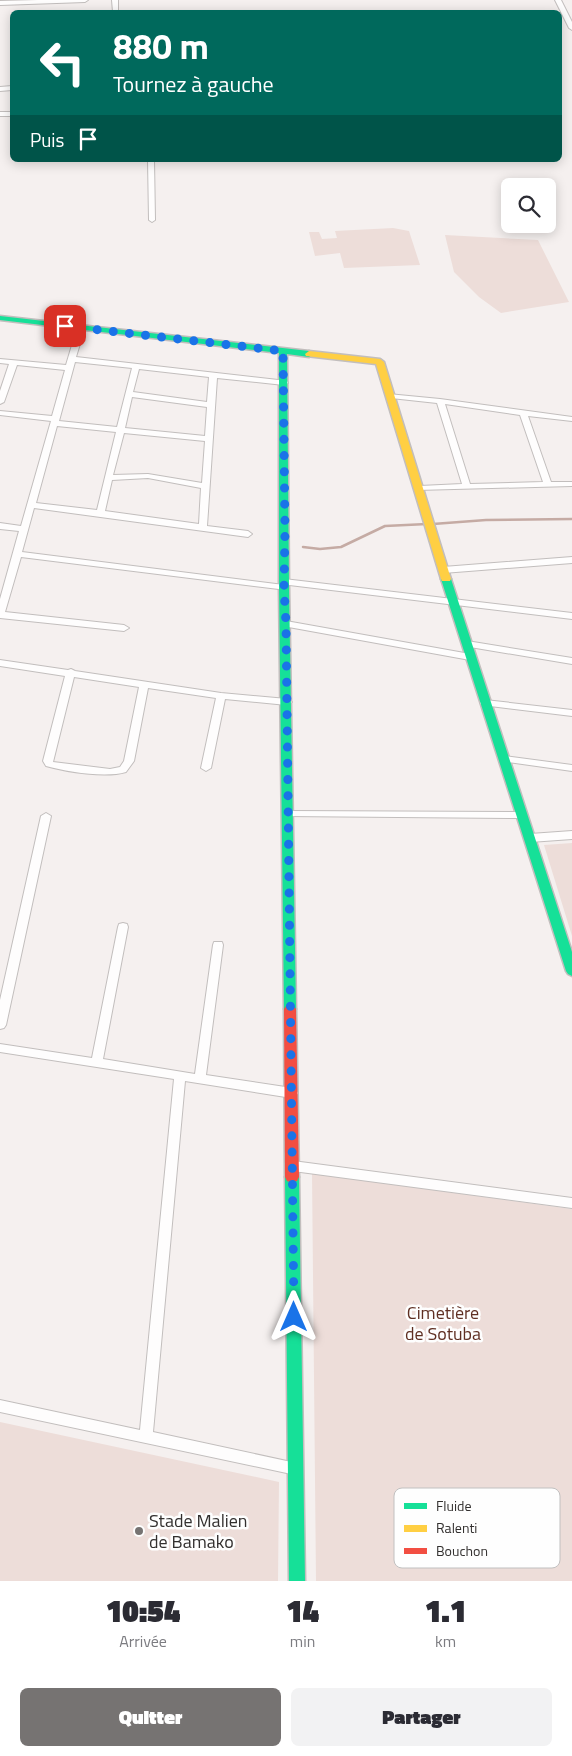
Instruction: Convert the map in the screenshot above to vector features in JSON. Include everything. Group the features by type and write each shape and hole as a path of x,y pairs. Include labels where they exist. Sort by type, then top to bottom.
{"street":[{"path":"0,3 86,0"},
{"path":"558,0 572,28"},
{"path":"151,162 152,220"},
{"path":"0,318 380,362 430,518 431,532 470,657 572,971"},
{"path":"81,327 0,615 124,628"},
{"path":"283,351 284,585 297,1581"},
{"path":"73,359 284,383"},
{"path":"0,361 70,368"},
{"path":"0,402 14,362"},
{"path":"100,513 136,366"},
{"path":"202,527 213,375"},
{"path":"130,394 211,405"},
{"path":"391,396 572,419"},
{"path":"440,401 467,487"},
{"path":"0,413 121,430 208,439"},
{"path":"523,413 548,485"},
{"path":"109,478 148,476 206,486"},
{"path":"420,488 572,484"},
{"path":"31,505 248,534"},
{"path":"0,526 25,528"},
{"path":"17,554 284,585 454,601 572,616"},
{"path":"444,570 572,560"},
{"path":"286,624 470,657"},
{"path":"467,644 572,661"},
{"path":"0,663 71,672 221,696 287,702"},
{"path":"71,672 48,761 49,764 56,766 110,772 123,770 129,761 144,684"},
{"path":"206,768 221,696"},
{"path":"486,703 572,714"},
{"path":"504,758 572,768"},
{"path":"288,814 522,815"},
{"path":"0,1024 46,816"},
{"path":"530,838 572,835"},
{"path":"97,1063 123,927"},
{"path":"200,1079 218,945"},
{"path":"0,1048 292,1093"},
{"path":"146,1437 180,1076"},
{"path":"292,1166 572,1202"},
{"path":"0,1406 296,1469"}],"green space":[{"path":"393,228 409,231 420,265 344,268 340,253 315,256 309,232 319,232 322,239 337,238 335,231"},
{"path":"445,235 538,240 569,302 501,313 479,297 454,272"},
{"path":"572,843 572,936 544,845"},
{"name":"Cimetière de Sotuba","path":"312,1173 572,1209 572,1581 316,1581"},
{"name":"Stade Malien de Bamako","path":"0,1422 279,1482 278,1581 0,1581"}],"waterway":[{"path":"433,524 486,520 572,519"},
{"path":"303,547 320,549 341,547 385,526 427,524"}],"traffic: fast":[{"path":"0,318 309,354"},
{"path":"283,351 284,588 290,1009"},
{"path":"446,579 572,971"},
{"path":"292,1177 297,1581"}],"traffic: slow":[{"path":"309,354 380,362 446,579"}],"traffic: jam":[{"path":"290,1009 292,1177"}],"place":[{"name":"Stade Malien de Bamako","path":"139,1531"}],"route":[{"path":"65,326 283,351 284,588 286,624 294,1317"}]}
